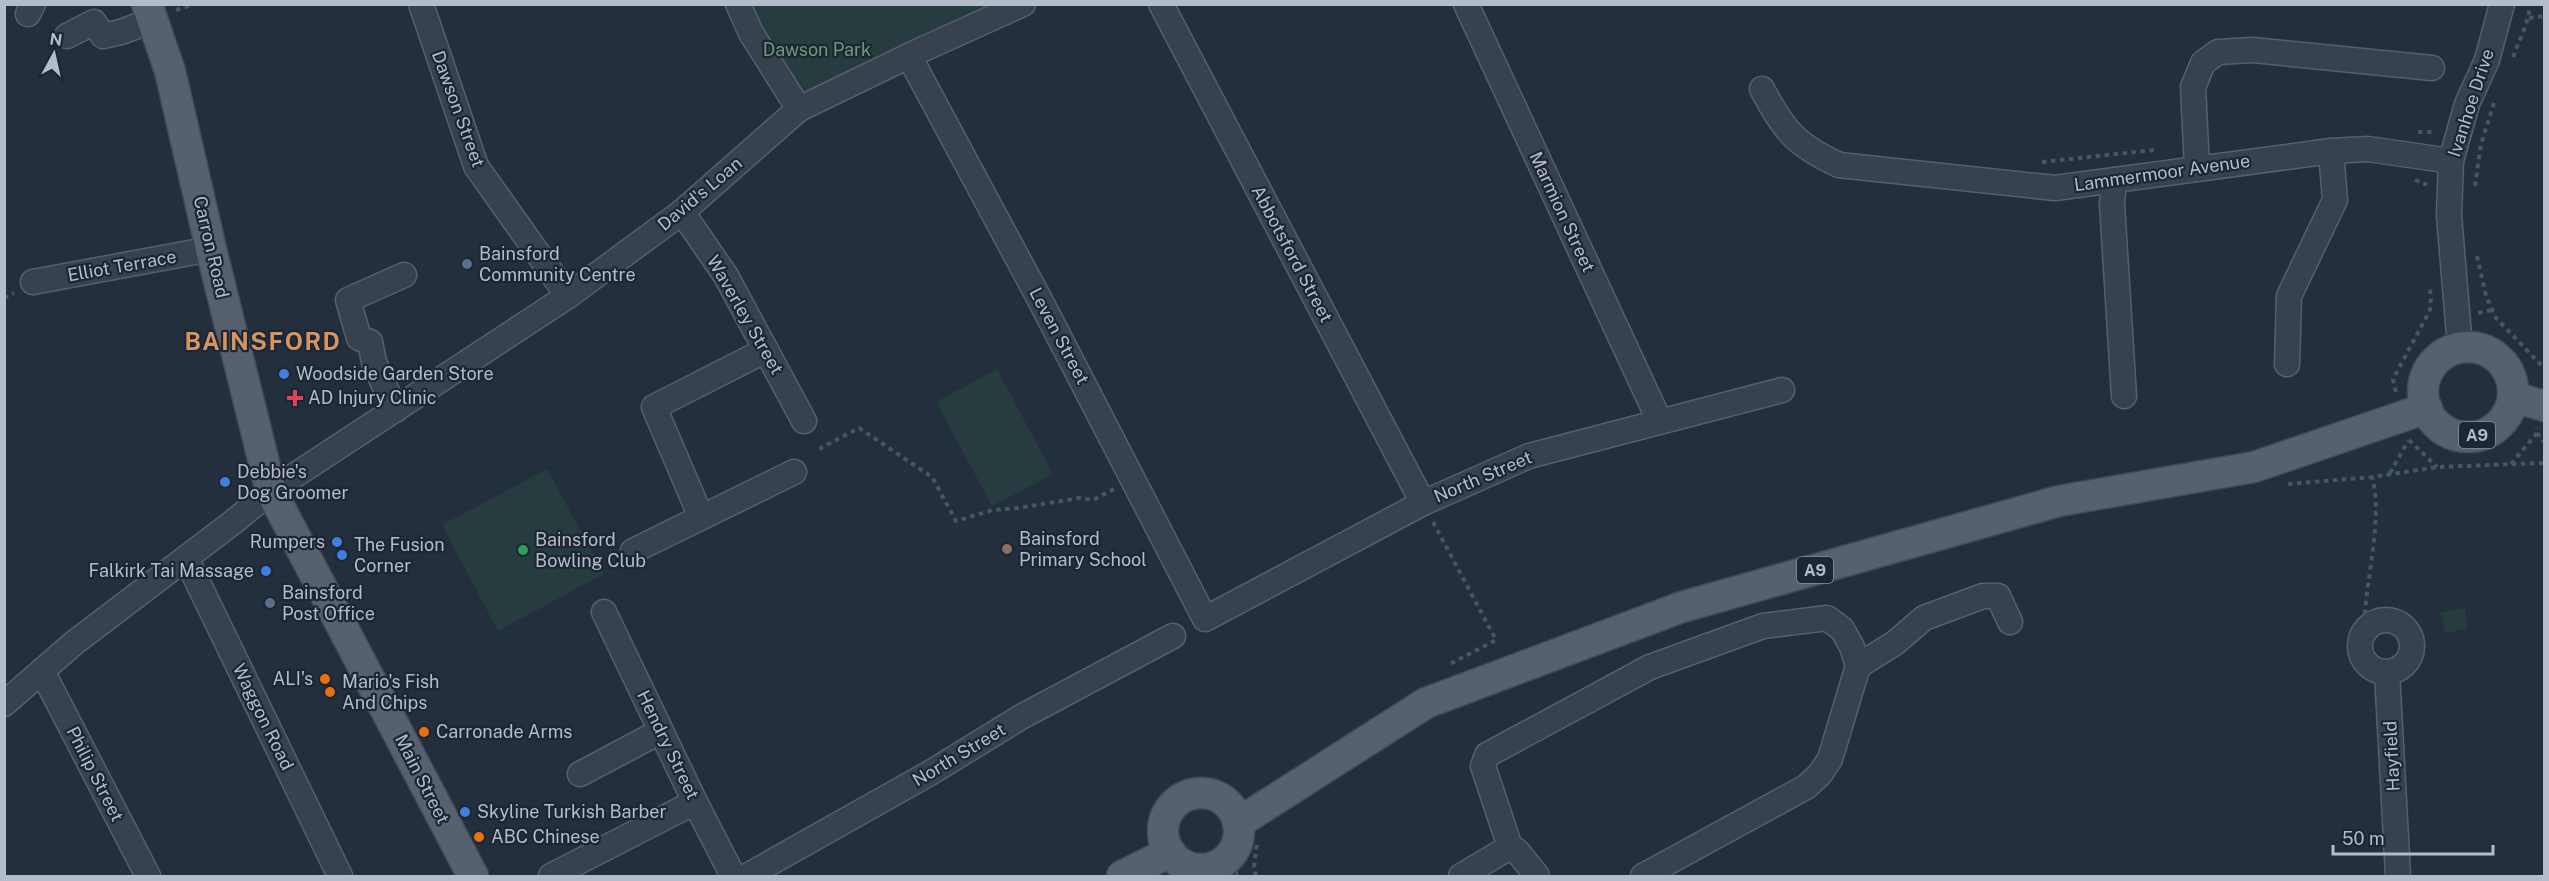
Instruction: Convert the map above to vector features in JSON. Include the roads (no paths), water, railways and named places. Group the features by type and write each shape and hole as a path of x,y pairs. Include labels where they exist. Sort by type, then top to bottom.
{"main road":[{"name":"Carron Road","path":"150,12 170,71 271,491"},
{"path":"2427,408 2423,396 2424,382 2429,370 2437,360 2447,352 2460,347 2477,347 2492,353 2505,365 2512,380 2514,397 2541,420"},
{"name":"A9","path":"1250,828 1426,703 1682,607 2059,501 2254,467 2427,408 2436,423 2450,433 2466,437 2483,435 2498,426 2508,413 2514,397"},
{"name":"Main Street","path":"271,491 473,876"},
{"path":"1199,793 1212,794 1224,800 1250,828 1239,835 1235,847 1221,870 1192,867 1179,862 1170,852 1164,840 1163,827 1167,814 1175,803 1186,796 1199,793"},
{"path":"1122,876 1170,852"}],"street":[{"name":"Dawson Street","path":"421,4 476,166 568,296"},
{"path":"738,4 750,33 800,109"},
{"name":"David's Loan","path":"4,704 74,643 271,491 568,296 682,212 800,109 1023,4"},
{"name":"Abbotsford Street","path":"1161,4 1423,503"},
{"name":"Marmion Street","path":"1466,4 1659,420"},
{"name":"Ivanhoe Drive","path":"2460,347 2449,215 2451,161 2467,104 2487,60 2502,4"},
{"path":"67,36 94,22 103,36 121,32 150,12"},
{"path":"2197,169 2193,87 2203,63 2218,52 2253,50 2432,68"},
{"name":"Leven Street","path":"909,56 1040,300 1205,619"},
{"name":"Lammermoor Avenue","path":"1762,89 1776,116 1792,137 1812,152 1839,165 1872,169 2055,188 2331,151 2368,149 2451,161"},
{"path":"2287,364 2289,296 2335,200 2331,151"},
{"path":"2114,180 2112,204 2124,396"},
{"name":"Waverley Street","path":"682,212 726,276 804,421"},
{"name":"Elliot Terrace","path":"33,282 211,249"},
{"path":"395,410 374,362 370,342 359,338 348,300 404,275"},
{"path":"701,517 654,407 766,350"},
{"name":"North Street","path":"1205,619 1423,503 1529,456 1659,420 1782,390"},
{"path":"633,551 794,472"},
{"name":"Waggon Road","path":"186,558 340,876"},
{"path":"1858,666 1895,643 1924,618 1983,596 1998,596 2010,622"},
{"name":"Hendry Street","path":"604,612 733,876"},
{"path":"1501,853 1483,766 1487,755 1650,667 1763,626 1827,618 1842,629 1852,647 1858,666 1830,759 1820,774 1806,787 1643,876"},
{"path":"2386,620 2395,622 2408,633 2412,650 2409,658 2396,670 2387,672 2379,671 2365,663 2360,647 2364,632 2378,621 2386,620"},
{"name":"North Street","path":"747,876 930,773 1021,717 1173,636"},
{"name":"Philip Street","path":"42,671 148,876"},
{"name":"Hayfield","path":"2387,672 2398,876"},
{"path":"580,774 661,731"},
{"path":"551,876 695,802"},
{"path":"1461,876 1501,853 1517,851 1537,876"}],"place":[{"name":"Bainsford Community Centre","path":"467,264"},
{"name":"Woodside Garden Store","path":"284,374"},
{"name":"AD Injury Clinic","path":"295,398"},
{"name":"Debbie's Dog Groomer","path":"225,482"},
{"name":"Rumpers","path":"337,542"},
{"name":"Bainsford Primary School","path":"1007,549"},
{"name":"Bainsford Bowling Club","path":"523,550"},
{"name":"The Fusion Corner","path":"342,555"},
{"name":"Falkirk Tai Massage","path":"266,571"},
{"name":"Bainsford Post Office","path":"270,603"},
{"name":"ALI's","path":"325,679"},
{"name":"Mario's Fish And Chips","path":"330,692"},
{"name":"Carronade Arms","path":"424,732"},
{"name":"Skyline Turkish Barber","path":"465,812"},
{"name":"ABC Chinese","path":"479,837"}],"district":[{"name":"BAINSFORD","path":"263,342"}],"park label":[{"name":"Dawson Park","path":"817,50"}]}
